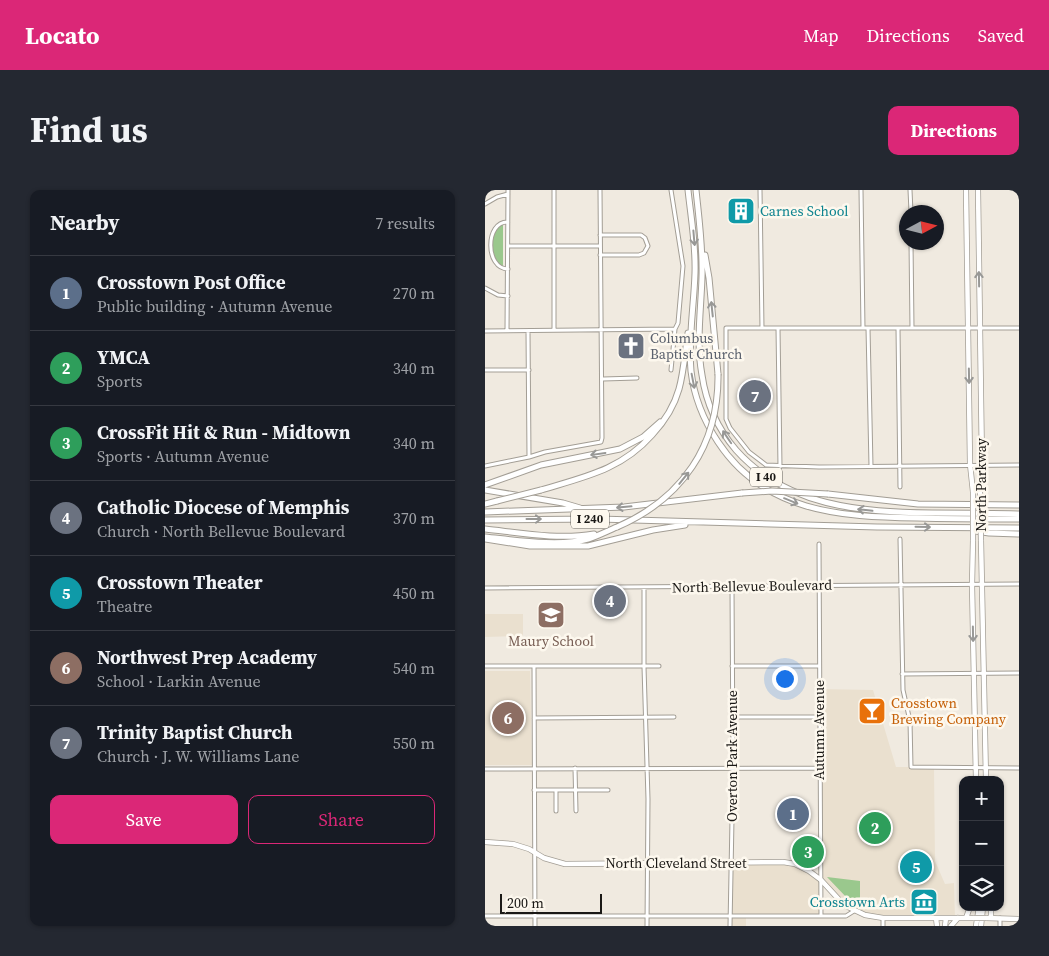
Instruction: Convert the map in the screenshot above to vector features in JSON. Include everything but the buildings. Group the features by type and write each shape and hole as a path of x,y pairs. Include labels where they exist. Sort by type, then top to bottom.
{"highway":[{"name":"I 40","path":"687,190 695,249 690,359 692,379 699,406 713,436 741,470 761,485 793,502 807,508 837,514 879,518 1019,519"},
{"name":"I 40","path":"695,190 701,238 702,276 699,349 704,387 719,425 734,447 752,466 786,489 812,499 839,506 887,512 1019,514"},
{"path":"485,538 548,542 587,537 617,527 654,507 674,490 690,471 703,449 712,426 717,400 718,374 709,278 701,238"},
{"path":"485,504 541,490 600,472 642,447 667,416 675,399 680,383 694,297"},
{"path":"485,485 541,465 620,450 643,437 667,416"},
{"path":"485,490 563,503 586,509"},
{"name":"I 240","path":"485,512 624,508 782,491 918,504 1019,505"},
{"name":"I 240","path":"485,520 590,519 696,523 1019,528"},
{"path":"485,538 530,546 582,546 653,530 696,523"},
{"path":"961,528 989,533 1019,534"},
{"path":"485,529 557,537 587,537"}],"main road":[{"name":"North Parkway","path":"966,190 973,492 972,585 975,776"},
{"name":"North Parkway","path":"978,190 982,464 980,492 986,776"},
{"name":"North Cleveland Street","path":"485,842 513,844 529,849 535,854 554,862 565,864 783,862 795,864 821,880 837,899 855,911"},
{"path":"855,911 883,918 1019,919"},
{"path":"966,918 969,911"},
{"path":"972,911 973,918"},
{"path":"976,926 978,911"},
{"path":"981,926 983,911"},
{"path":"988,918 990,911"},
{"path":"937,918 937,926"},
{"path":"945,926 946,918"},
{"path":"951,926 958,918"}],"street":[{"path":"554,190 554,330"},
{"path":"485,466 545,452 601,442 603,379 600,190"},
{"path":"671,190 683,266 678,323 675,329 671,370"},
{"path":"760,190 761,328"},
{"path":"861,190 863,328"},
{"path":"910,190 911,205"},
{"path":"485,204 508,192 507,331"},
{"path":"508,222 497,224 493,228 486,245 489,255 495,264 499,268 508,269"},
{"path":"600,235 641,235 645,238 648,246 644,253 639,255 600,255"},
{"path":"508,246 600,246"},
{"path":"911,250 912,328"},
{"path":"485,288 498,295 508,296"},
{"path":"1019,328 726,328 726,419 730,428 753,456 765,466 1019,465"},
{"path":"778,328 780,467"},
{"path":"868,328 871,466"},
{"path":"898,328 900,486"},
{"path":"485,331 675,329"},
{"path":"528,331 529,457"},
{"path":"485,370 529,370"},
{"path":"603,379 637,378"},
{"path":"900,539 902,674 903,690 910,721 911,767 1019,768"},
{"name":"Autumn Avenue","path":"819,544 821,916"},
{"name":"North Bellevue Boulevard","path":"485,588 1019,584"},
{"name":"Overton Park Avenue","path":"730,926 733,769 732,586"},
{"path":"644,588 648,864 647,926"},
{"path":"485,666 659,666"},
{"path":"533,666 535,926"},
{"path":"732,666 819,666"},
{"path":"902,674 1019,673"},
{"path":"733,717 819,716"},
{"path":"534,718 674,717"},
{"path":"575,768 576,811"},
{"path":"485,769 819,768"},
{"path":"534,790 608,790"},
{"path":"556,790 556,811"},
{"path":"485,916 846,916 855,911"},
{"path":"883,918 883,926"},
{"path":"1000,918 1000,926"}],"shaded area":[{"path":"485,614 523,614 523,636 485,637"},
{"path":"485,671 530,671 532,765 485,765"},
{"path":"819,689 873,690 896,767 934,767 935,861 945,884 954,883 955,918 883,918 865,915 848,907 821,881 821,916 746,916 746,926 730,926 731,863 795,864 820,880"}],"green space":[{"path":"503,224 503,266 493,257 491,245 495,233"},
{"path":"827,877 860,881 860,902 858,905 847,898"}],"place":[{"name":"Carnes School","path":"741,211"},
{"name":"Columbus Baptist Church","path":"631,346"},
{"name":"Trinity Baptist Church","path":"755,396"},
{"name":"Catholic Diocese of Memphis","path":"610,601"},
{"name":"Maury School","path":"551,615"},
{"name":"Crosstown Brewing Company","path":"872,711"},
{"name":"Northwest Prep Academy","path":"508,718"},
{"name":"Crosstown Post Office","path":"793,814"},
{"name":"YMCA","path":"875,828"},
{"name":"CrossFit Hit & Run - Midtown","path":"808,852"},
{"name":"Crosstown Theater","path":"916,867"},
{"name":"Crosstown Arts","path":"924,902"}]}
